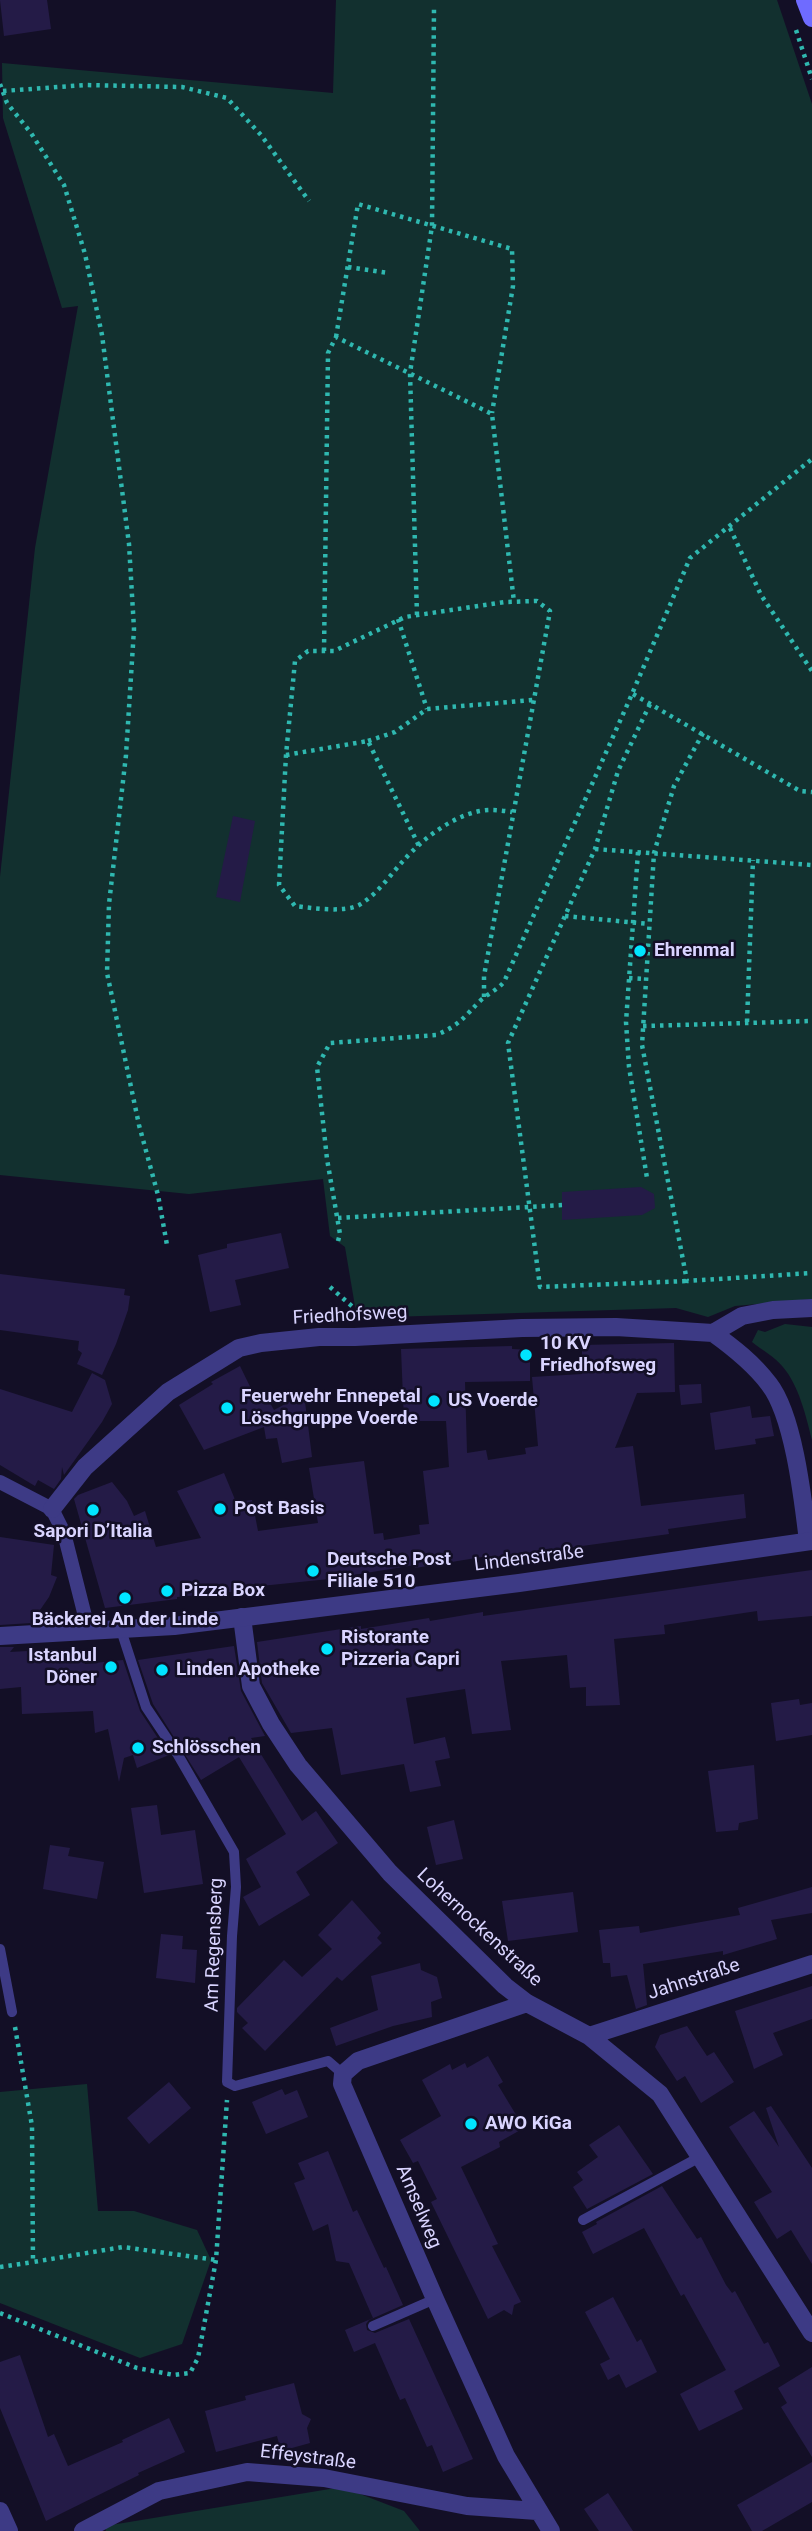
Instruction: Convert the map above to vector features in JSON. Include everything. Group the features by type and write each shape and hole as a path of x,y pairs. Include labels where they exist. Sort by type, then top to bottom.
{"main road":[{"path":"805,0 812,18"}],"street":[{"path":"810,1541 802,1488 785,1417 776,1396 771,1386 746,1358 713,1333 742,1317 773,1310 812,1308"},
{"name":"Friedhofsweg","path":"52,1509 85,1467 168,1392 239,1348 320,1337 522,1328 616,1327 713,1333"},
{"path":"0,1482 52,1509 64,1533 89,1632"},
{"name":"Lindenstraße","path":"0,1636 121,1630 242,1617 519,1583 810,1541"},
{"name":"Lohernockenstraße","path":"242,1617 251,1686 271,1724 298,1765 390,1873 505,1986 527,2003 589,2036 660,2094 812,2333"},
{"name":"Jahnstraße","path":"589,2036 812,1964"},
{"path":"343,2074 358,2061 527,2003"},
{"name":"Amselweg","path":"343,2074 342,2084 506,2456 551,2531"},
{"name":"Effeystraße","path":"83,2531 159,2491 247,2472 324,2478 467,2506 537,2511"}],"lane":[{"name":"Am Regensberg","path":"121,1630 146,1707 178,1755 234,1852 236,1887 228,2082"},
{"path":"0,1949 12,2012"},
{"path":"228,2082 235,2085 327,2061 343,2074"},
{"path":"583,2220 700,2157"},
{"path":"373,2326 435,2299"}],"path":[{"path":"417,615 410,373 432,226 434,8"},
{"path":"794,23 812,79"},
{"path":"0,84 7,103 31,133 64,185 85,254 102,335 129,544 134,629 126,755 109,904 107,973 167,1245"},
{"path":"3,91 85,85 182,87 227,98 261,135 309,201"},
{"path":"324,651 328,353 337,337 358,204 512,249 513,286 492,414 514,602"},
{"path":"348,267 388,273"},
{"path":"337,337 492,414"},
{"path":"338,1241 340,1234 327,1159 317,1067 330,1043 436,1035 452,1029 465,1019 484,997 496,991 504,982 690,558 812,459"},
{"path":"730,528 761,595 812,671"},
{"path":"484,997 484,976 512,812 550,611 537,601 474,605 417,615 398,619 334,651 308,651 295,661 286,755 279,885 295,906 328,910 357,906 380,888 407,857 434,834 467,814 490,810 512,812"},
{"path":"398,619 427,709"},
{"path":"632,694 800,791 812,792"},
{"path":"286,755 368,741 395,732 427,709 533,700"},
{"path":"650,704 618,771 595,849 508,1043 540,1287 812,1273"},
{"path":"687,1281 642,1045 654,853 674,786 703,733"},
{"path":"368,741 419,846"},
{"path":"595,849 812,865"},
{"path":"638,852 625,1022 629,1068 647,1178"},
{"path":"747,1023 754,860"},
{"path":"565,916 649,925"},
{"path":"629,978 646,979"},
{"path":"643,1026 812,1021"},
{"path":"338,1218 562,1205"},
{"path":"330,1287 354,1308 355,1318"},
{"path":"12,2012 32,2126 33,2262"},
{"path":"0,2313 137,2368 174,2375 190,2373 198,2358 216,2260 228,2082"},
{"path":"0,2267 123,2247 216,2260"}],"green space":[{"path":"336,0 777,0 812,104 812,1299 735,1306 708,1317 676,1308 357,1318 345,1247 330,1236 323,1179 189,1194 0,1175 0,877 35,548 78,306 62,308 3,118 2,63 333,93"},
{"path":"785,1324 812,1327 812,1440 801,1402 789,1375 776,1360 752,1342 758,1330 765,1332"},
{"path":"87,2084 98,2211 134,2211 197,2230 211,2260 182,2344 140,2358 0,2303 0,2092"},
{"path":"342,2487 404,2511 420,2531 106,2531 105,2526"}],"building":[{"path":"0,0 47,0 51,29 4,36"},
{"path":"233,816 255,821 240,902 216,897"},
{"path":"641,1187 654,1194 655,1208 642,1215 562,1220 562,1192"},
{"path":"281,1233 289,1268 235,1280 241,1305 210,1312 198,1255 227,1248 227,1244"},
{"path":"0,1274 125,1289 124,1295 130,1296 128,1310 102,1375 77,1364 82,1353 78,1350 79,1341 0,1330"},
{"path":"674,1343 675,1392 637,1393 615,1448 633,1446 641,1506 744,1494 746,1518 668,1529 669,1534 488,1556 415,1568 415,1565 329,1579 251,1587 251,1590 177,1597 105,1608 74,1499 78,1495 112,1482 127,1501 134,1516 145,1511 156,1547 201,1538 177,1491 224,1473 236,1502 252,1500 258,1531 318,1523 309,1468 364,1461 374,1534 383,1533 384,1540 420,1534 419,1525 429,1524 423,1471 449,1467 446,1421 404,1421 401,1349 512,1346 512,1349 530,1350 530,1381 465,1382 467,1453 486,1450 488,1460 526,1454 525,1448 538,1446 532,1377 582,1374 582,1345"},
{"name":"Feuerwehr Ennepetal Löschgruppe Voerde","path":"240,1366 257,1401 266,1396 274,1410 304,1394 312,1457 282,1463 277,1438 266,1439 264,1427 204,1450 179,1405 213,1384 211,1382"},
{"path":"92,1373 105,1380 112,1404 64,1475 62,1467 61,1479 54,1489 38,1480 35,1486 0,1465 0,1389 72,1412"},
{"path":"701,1384 702,1403 681,1405 679,1385"},
{"path":"750,1406 752,1418 770,1416 774,1436 755,1439 756,1444 715,1450 710,1413"},
{"path":"0,1537 54,1545 51,1575 57,1577 49,1597 31,1623 0,1625"},
{"path":"812,1570 812,1616 758,1621 757,1611 664,1625 665,1634 614,1639 620,1705 586,1706 586,1687 570,1688 567,1655 501,1661 511,1730 472,1734 465,1689 406,1698 414,1744 445,1737 450,1758 435,1761 441,1786 410,1792 404,1764 341,1775 332,1728 291,1733 262,1683 257,1642 429,1618 430,1621 483,1612 483,1616"},
{"path":"234,1646 241,1691 265,1736 251,1738 302,1821 316,1811 338,1843 296,1872 310,1895 259,1926 243,1897 261,1887 246,1859 286,1834 239,1757 201,1780 153,1704 138,1660"},
{"path":"0,1647 14,1647 10,1652 46,1650 46,1659 84,1657 85,1664 123,1660 140,1711 169,1755 137,1768 133,1755 124,1758 119,1782 108,1729 95,1733 93,1711 22,1714 21,1687 0,1689"},
{"path":"799,1699 800,1705 812,1703 812,1735 776,1741 771,1703"},
{"path":"754,1765 758,1819 739,1823 738,1830 716,1832 708,1771"},
{"path":"157,1805 161,1835 195,1830 203,1884 144,1893 131,1808"},
{"path":"454,1820 463,1859 436,1865 427,1827"},
{"path":"50,1845 70,1848 68,1856 104,1862 97,1899 43,1889"},
{"path":"812,1887 812,1913 771,1920 777,1939 723,1955 723,1951 643,1964 647,2005 636,2009 627,1975 611,1977 610,1963 603,1963 599,1930 639,1926 640,1933 740,1915 738,1908"},
{"path":"573,1892 578,1932 508,1941 502,1901"},
{"path":"352,1900 381,1933 377,1938 382,1943 342,1981 337,1977 265,2051 242,2028 248,2023 237,2012 237,2008 284,1960 302,1977 332,1949 318,1935"},
{"path":"161,1934 183,1936 182,1949 197,1950 195,1983 156,1978"},
{"path":"420,1963 421,1970 437,1977 442,1998 431,2002 432,2017 393,2026 336,2046 330,2028 378,2010 371,1976"},
{"path":"812,1986 812,2019 773,2033 783,2055 754,2069 735,2011"},
{"path":"687,2026 707,2056 714,2052 734,2082 701,2103 685,2076 677,2081 655,2047 660,2035"},
{"path":"488,2056 503,2082 498,2085 524,2128 499,2142 500,2147 461,2167 498,2244 492,2246 521,2302 514,2305 512,2315 504,2310 488,2319 431,2202 437,2199 418,2161 413,2163 400,2140 441,2116 422,2080 450,2064 452,2070 465,2063 467,2068"},
{"path":"169,2082 191,2108 149,2144 127,2118"},
{"path":"282,2089 285,2095 297,2090 308,2117 266,2134 252,2102"},
{"path":"771,2106 812,2168 812,2264 791,2230 777,2239 754,2202 772,2192 729,2127 754,2111 779,2147 766,2108"},
{"path":"619,2125 653,2174 587,2209 573,2187 583,2180 577,2172 598,2157 589,2145"},
{"path":"328,2151 353,2212 357,2210 403,2305 369,2320 366,2324 367,2330 375,2333 409,2319 473,2459 443,2472 432,2445 427,2447 405,2398 400,2400 375,2343 354,2352 345,2330 373,2318 349,2263 336,2261 328,2224 313,2231 294,2183 305,2179 298,2163"},
{"path":"662,2186 697,2239 701,2237 726,2285 732,2293 735,2291 764,2344 768,2342 780,2366 734,2391 743,2409 699,2431 680,2394 726,2370 684,2294 681,2296 644,2228 593,2254 582,2232"},
{"path":"613,2297 637,2342 641,2339 657,2372 626,2388 619,2374 608,2380 600,2364 610,2359 585,2312"},
{"path":"20,2355 48,2437 54,2434 68,2466 169,2418 185,2452 46,2521 0,2408 0,2362"},
{"path":"812,2367 812,2457 781,2407 787,2403 778,2388"},
{"path":"294,2383 302,2414 311,2419 307,2428 310,2443 281,2451 277,2436 216,2452 205,2411 246,2400 245,2396"},
{"path":"812,2462 812,2502 762,2531 752,2531 737,2505"},
{"path":"608,2493 633,2531 599,2531 584,2509"}],"place":[{"name":"Ehrenmal","path":"640,951"},
{"name":"10 KV Friedhofsweg","path":"526,1355"},
{"name":"US Voerde","path":"434,1401"},
{"name":"Feuerwehr Ennepetal Löschgruppe Voerde","path":"227,1408"},
{"name":"Post Basis","path":"220,1509"},
{"name":"Sapori D’Italia","path":"93,1510"},
{"name":"Deutsche Post Filiale 510","path":"313,1571"},
{"name":"Pizza Box","path":"167,1591"},
{"name":"Bäckerei An der Linde","path":"125,1598"},
{"name":"Ristorante Pizzeria Capri","path":"327,1649"},
{"name":"Istanbul Döner","path":"111,1667"},
{"name":"Linden Apotheke","path":"162,1670"},
{"name":"Schlösschen","path":"138,1748"},
{"name":"AWO KiGa","path":"471,2124"}]}
